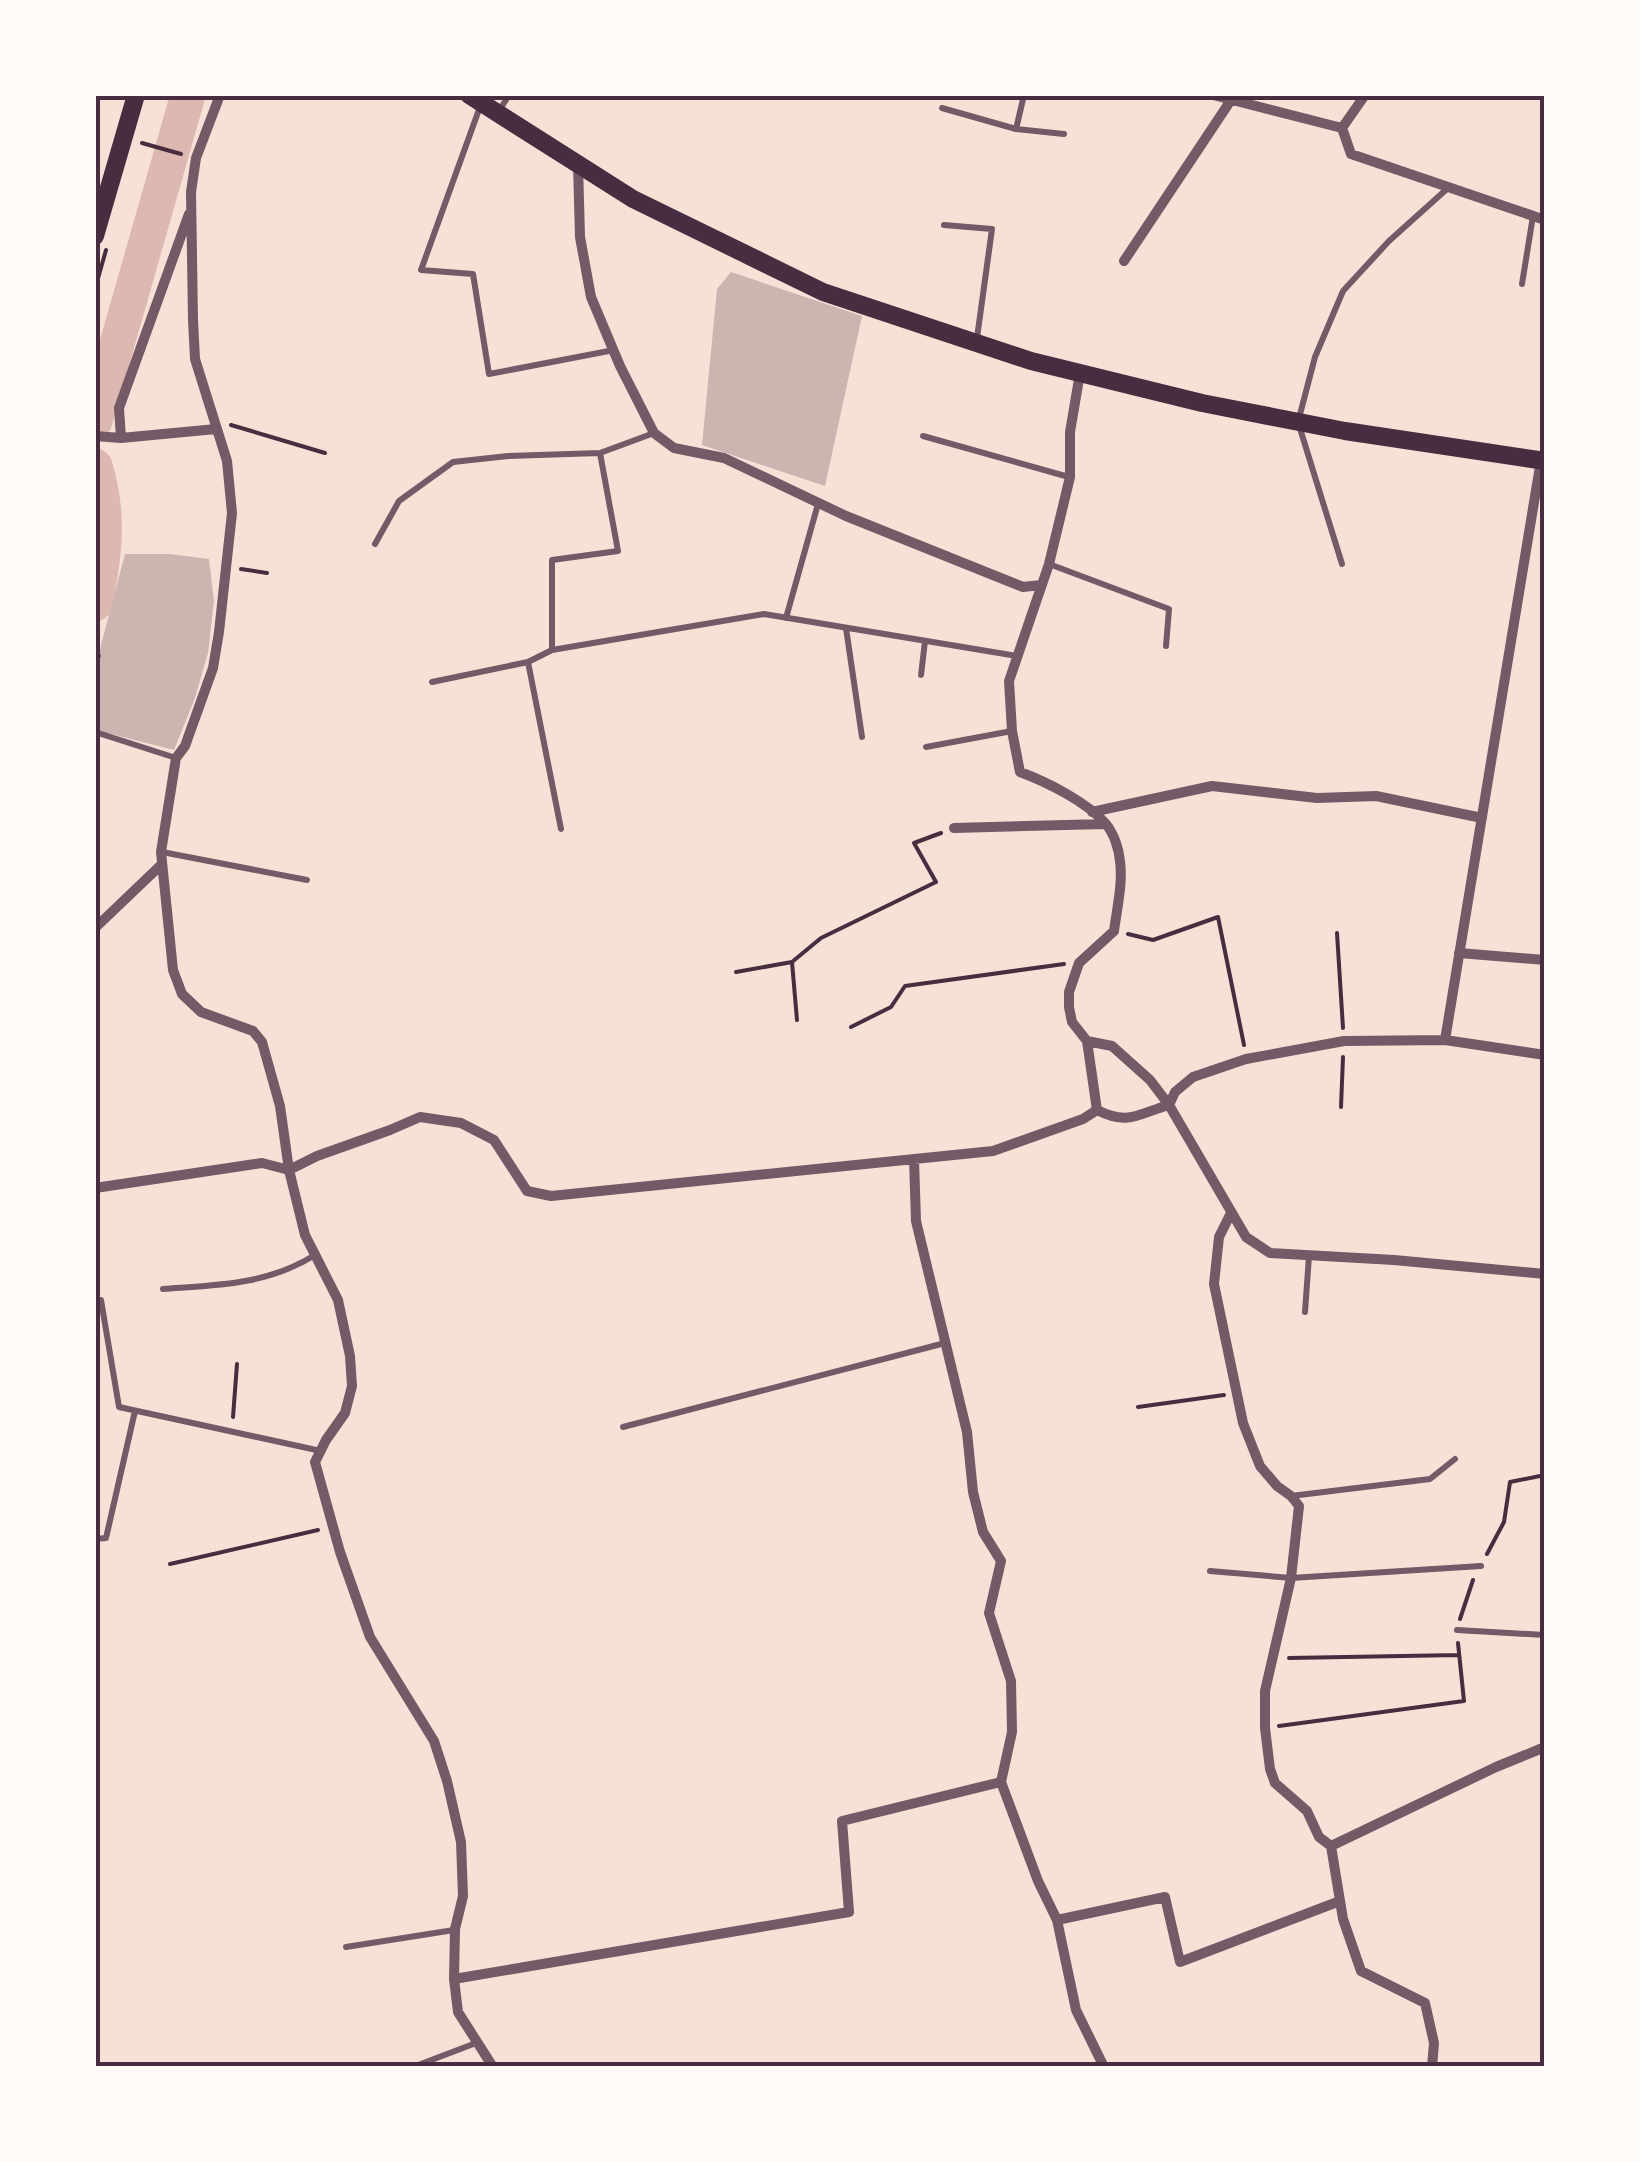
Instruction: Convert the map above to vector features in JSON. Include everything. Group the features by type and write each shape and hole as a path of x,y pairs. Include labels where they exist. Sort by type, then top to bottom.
{"main road":[{"path":"95,236 136,95"},
{"path":"483,104 632,199 822,292 1031,360 1202,403 1543,460"}],"street":[{"path":"220,95 196,158 192,208 195,358 227,461 232,513 213,668 176,758 161,858 173,970 182,994 200,1012 253,1031 262,1042 280,1106 289,1170 305,1235 338,1300 352,1386 346,1414 315,1462 370,1637 434,1741 447,1781 461,1842 463,1896 455,1930 454,1979 458,2012 493,2067"},
{"path":"1213,95 1342,128"},
{"path":"1342,128 1365,95"},
{"path":"1124,260 1231,100"},
{"path":"1342,128 1351,154 1545,220"},
{"path":"578,164 580,237 591,296 654,433 674,448 724,458 818,503 1023,587 1041,585"},
{"path":"122,438 119,408 192,208"},
{"path":"1080,372 1070,432 1070,477 1049,564 1009,681 1020,772 1092,812 1106,824 1120,859 1114,931 1079,962 1069,992 1072,1022 1086,1041 1096,1110"},
{"path":"100,436 122,438 214,424"},
{"path":"1445,1040 1543,460"},
{"path":"1092,812 1212,786 1317,798 1376,796 1482,818"},
{"path":"954,828 1106,824"},
{"path":"95,928 161,858"},
{"path":"1459,954 1545,960"},
{"path":"1096,1110 1113,1118 1132,1119 1168,1106 1175,1092 1193,1076 1246,1060 1344,1040 1445,1040 1545,1054"},
{"path":"1086,1041 1112,1046 1142,1073 1168,1106 1246,1238 1270,1253 1545,1274"},
{"path":"95,1188 262,1163 289,1170 420,1116 461,1123 494,1140 527,1190 552,1196 993,1151 1096,1110"},
{"path":"914,1159 916,1220 968,1432 974,1492 983,1532 1001,1561 989,1614 1011,1681 1012,1732 1000,1782 1056,1920 1076,2010 1104,2067"},
{"path":"1232,1213 1219,1236 1214,1284 1243,1423 1260,1466 1300,1506 1291,1578 1265,1691 1270,1769 1275,1783 1307,1811 1319,1838 1331,1846 1343,1919 1362,1971 1425,2003 1434,2043 1432,2067"},
{"path":"1331,1846 1545,1747"},
{"path":"454,1979 849,1912 842,1821 1000,1782"},
{"path":"1056,1920 1165,1898 1180,1962 1340,1901"}],"lane":[{"path":"508,95 483,104 421,270 473,274 489,374 614,350"},
{"path":"1016,129 1024,95"},
{"path":"942,108 1016,129 1064,134"},
{"path":"1342,564 1298,422 1315,357 1343,291 1389,241 1450,187"},
{"path":"1522,284 1532,216"},
{"path":"944,225 992,228 976,342"},
{"path":"374,544 399,501 453,462 508,456 600,454 654,433"},
{"path":"923,436 1070,477"},
{"path":"552,650 552,560 618,551 600,454"},
{"path":"786,618 818,503"},
{"path":"1049,564 1169,608 1166,646"},
{"path":"432,682 528,662 552,650 764,614 1017,656"},
{"path":"846,628 862,737"},
{"path":"921,676 925,641"},
{"path":"528,662 562,829"},
{"path":"926,747 1012,730"},
{"path":"95,732 176,758"},
{"path":"161,858 307,880"},
{"path":"163,1290 243,1283 291,1270 315,1255"},
{"path":"1305,1312 1309,1256"},
{"path":"101,1300 118,1407 321,1451"},
{"path":"622,1427 945,1343"},
{"path":"95,1539 106,1538 135,1411"},
{"path":"1291,1496 1430,1479 1455,1459"},
{"path":"1210,1571 1291,1578 1481,1566"},
{"path":"1456,1630 1545,1635"},
{"path":"346,1946 455,1930"},
{"path":"413,2067 478,2042"}],"path":[{"path":"124,138 196,158"},
{"path":"214,424 326,453"},
{"path":"226,566 267,573"},
{"path":"736,972 792,962 821,938 936,882 914,843 954,828"},
{"path":"1114,931 1153,940 1218,917 1246,1060"},
{"path":"1337,933 1344,1040 1341,1107"},
{"path":"792,962 797,1020"},
{"path":"851,1026 891,1008 906,986 1079,962"},
{"path":"232,1432 237,1364"},
{"path":"1138,1408 1239,1394"},
{"path":"1265,1728 1464,1701 1456,1630 1472,1582 1504,1522 1510,1482 1545,1474"},
{"path":"170,1564 332,1526"},
{"path":"1272,1658 1460,1655"}],"building":[{"path":"731,272 862,316 825,486 702,445 717,289"},
{"path":"125,554 209,559 214,601 208,653 174,750 95,730 95,668"}],"waterway":[{"path":"95,421 188,95"},
{"path":"95,466 103,501 104,535 95,604"}]}
